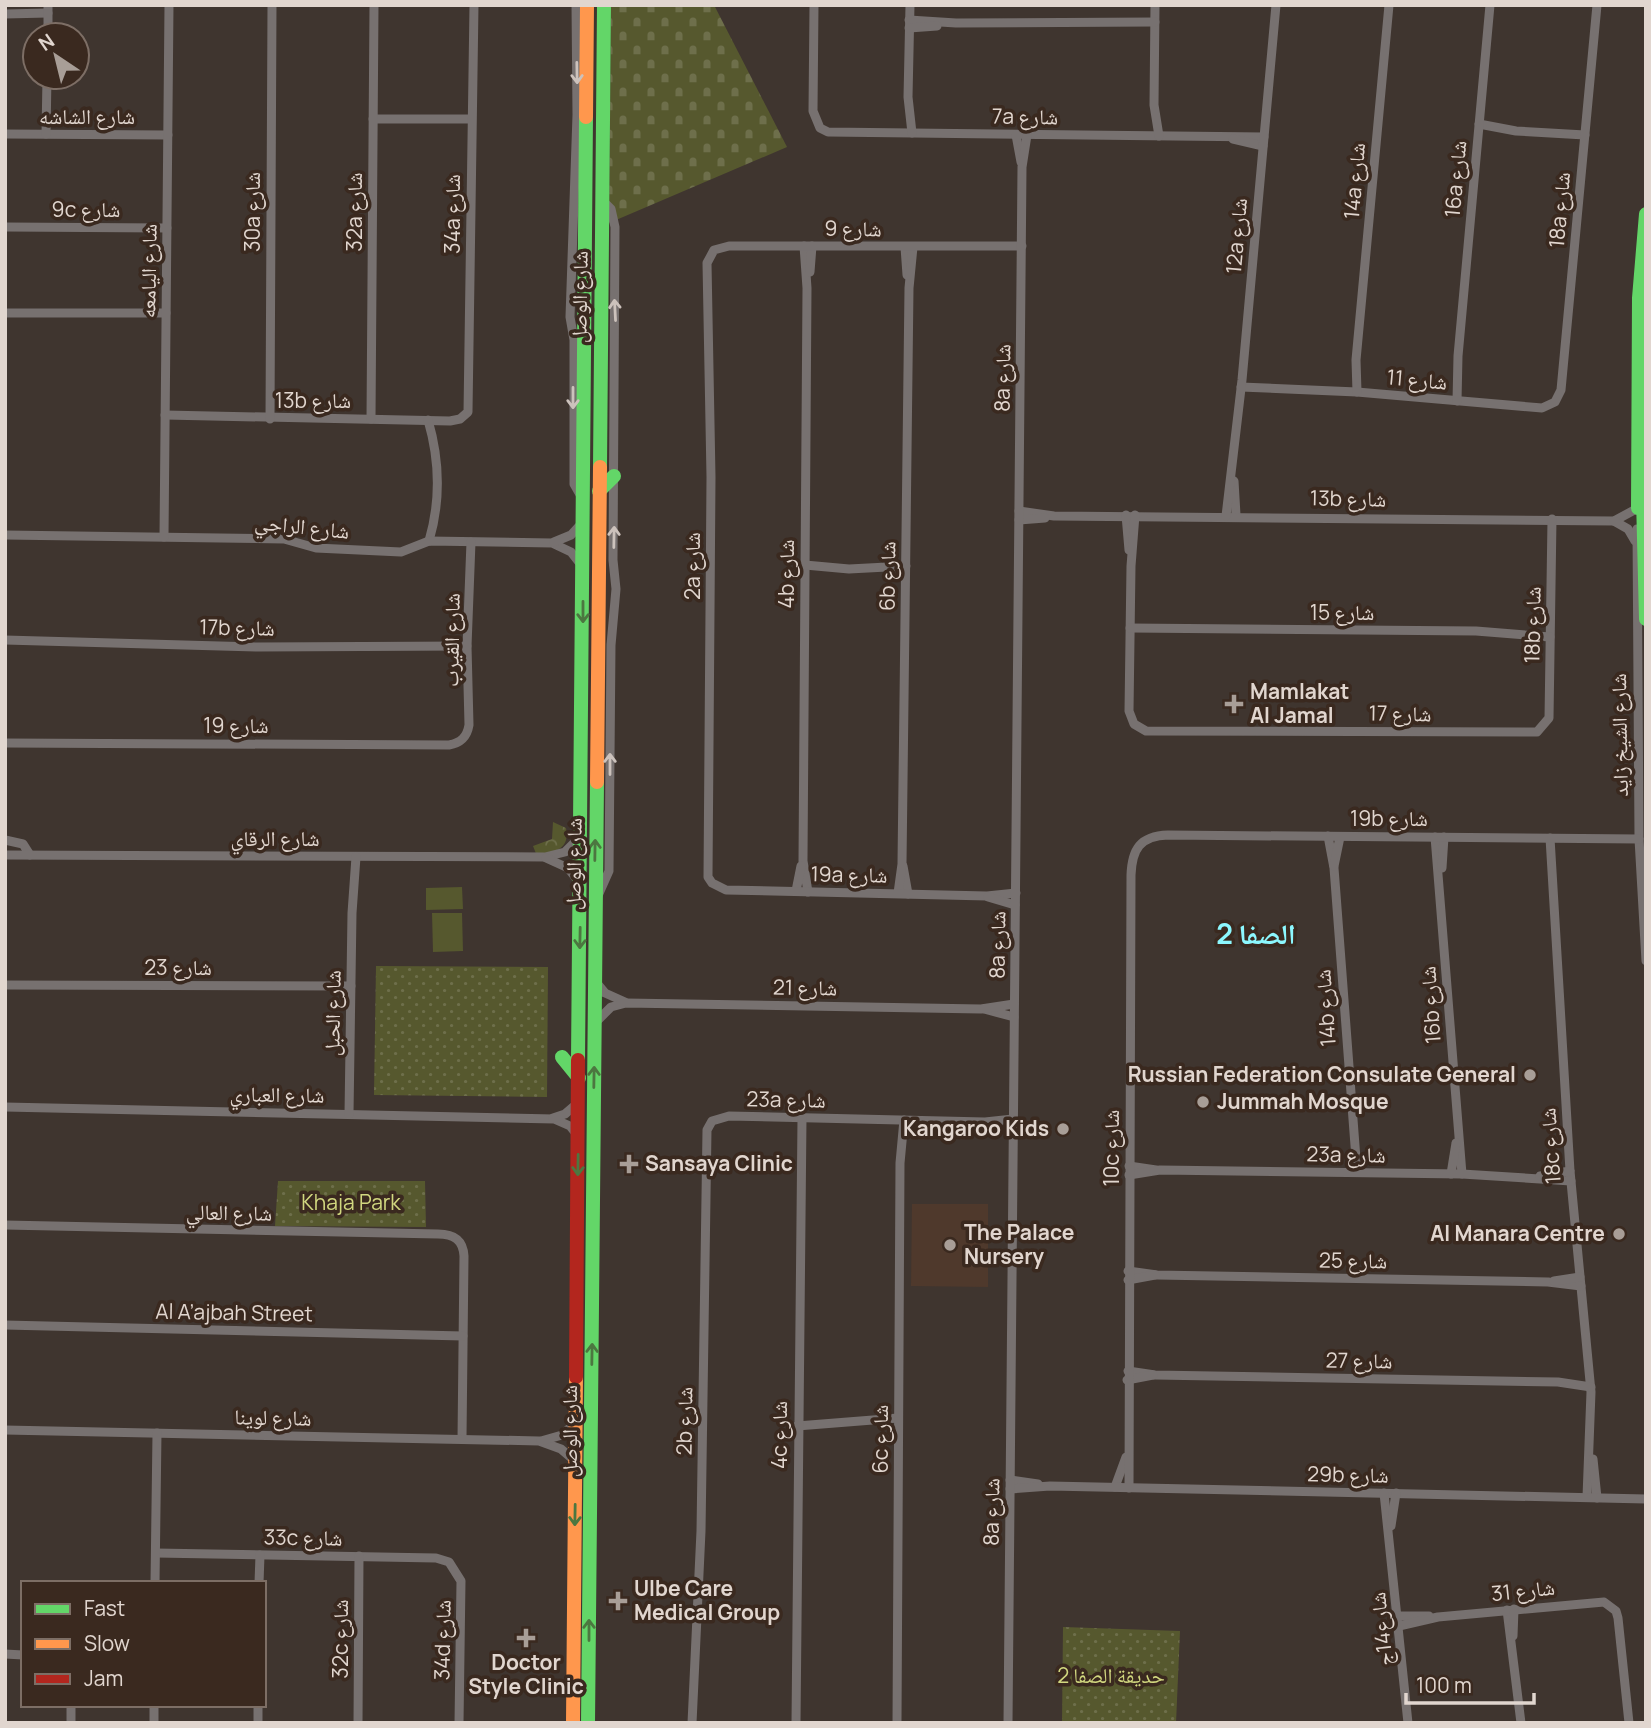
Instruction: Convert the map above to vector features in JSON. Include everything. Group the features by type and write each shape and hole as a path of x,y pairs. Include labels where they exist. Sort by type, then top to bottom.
{"main road":[{"name":"شارع الوصل","path":"587,5 578,1136 584,1390 591,1459 594,1722"},
{"name":"شارع الوصل","path":"573,1723 576,1422 584,1390 595,981 604,5"},
{"path":"1638,508 1641,274 1646,214"},
{"path":"1641,274 1646,306"},
{"path":"1646,472 1642,512 1646,619"},
{"path":"599,491 614,476"},
{"path":"562,1058 579,1078"},
{"path":"591,1459 600,1472"}],"street":[{"name":"شارع اليامعه","path":"164,537 169,5"},
{"name":"30a شارع","path":"270,419 272,5"},
{"name":"32a شارع","path":"371,419 374,5"},
{"name":"34a شارع","path":"460,419 468,412 470,402 474,5"},
{"name":"شارع الوصل","path":"576,5 577,115 570,312 574,345 574,479 577,491 584,500"},
{"name":"7a شارع","path":"814,5 813,111 820,128 837,133 1232,138 1247,135 1264,142"},
{"path":"908,133 909,5"},
{"path":"1155,5 1154,107 1159,136"},
{"name":"12a شارع","path":"1231,516 1232,469 1276,5"},
{"name":"14a شارع","path":"1353,392 1389,5"},
{"name":"16a شارع","path":"1453,400 1490,5"},
{"name":"18a شارع","path":"1542,408 1555,402 1561,390 1597,5"},
{"path":"5,13 48,9"},
{"path":"909,24 1122,23 1155,26"},
{"path":"46,135 47,91"},
{"path":"1148,135 1154,107"},
{"path":"373,119 471,119"},
{"path":"1478,128 1585,139"},
{"name":"شارع الشاشه","path":"5,134 168,135"},
{"name":"8a شارع","path":"1008,1723 1022,135"},
{"path":"594,902 609,871 611,645 616,589 615,227 611,209 602,200"},
{"name":"9c شارع","path":"5,227 167,228"},
{"name":"شارع 9","path":"714,250 729,246 808,246 1022,250"},
{"name":"4b شارع","path":"808,246 803,861 808,892"},
{"name":"6b شارع","path":"903,894 909,247"},
{"name":"2a شارع","path":"712,883 707,869 711,477 707,263 714,250"},
{"path":"5,313 166,313"},
{"name":"شارع 11","path":"1242,383 1288,389 1542,408"},
{"name":"13b شارع","path":"165,415 270,419 460,419"},
{"path":"428,420 438,481 436,511 429,541"},
{"path":"1637,543 1628,529 1615,521 1638,508"},
{"name":"شارع الشيخ زايد","path":"1638,508 1639,839 1646,961"},
{"path":"1130,632 1131,515"},
{"name":"13b شارع","path":"1019,516 1615,521"},
{"name":"18b شارع","path":"1542,729 1549,718 1552,519"},
{"path":"552,543 570,535 584,520"},
{"name":"شارع الراجي","path":"5,535 284,539 310,547 401,552 429,541 552,543"},
{"name":"شارع القيرب","path":"464,737 469,725 467,646 471,542"},
{"path":"552,543 571,552 583,569"},
{"path":"805,568 906,570"},
{"name":"شارع 15","path":"1130,632 1476,631 1550,634"},
{"name":"شارع 17","path":"1130,632 1129,711 1134,724 1146,731 1531,733 1542,729"},
{"name":"17b شارع","path":"5,640 258,647 467,646"},
{"name":"شارع 19","path":"5,743 449,745 464,737"},
{"name":"19b شارع","path":"1140,842 1160,835 1639,839"},
{"name":"شارع الرقاي","path":"5,855 545,858 565,852 581,836"},
{"name":"14b شارع","path":"1328,836 1334,868 1354,1146 1353,1172"},
{"name":"14b شارع","path":"1334,868 1340,836"},
{"name":"16b شارع","path":"1439,837 1457,1124 1456,1174"},
{"name":"18c شارع","path":"1550,838 1570,1171 1590,1382 1592,1497"},
{"path":"5,840 23,844 30,855"},
{"name":"10c شارع","path":"1129,1488 1127,1375 1131,875 1132,856 1140,842"},
{"name":"شارع الحبل","path":"349,1114 352,856"},
{"path":"545,858 569,868 580,884"},
{"name":"4b شارع","path":"796,891 803,861"},
{"name":"19a شارع","path":"712,883 726,890 987,896 1016,893"},
{"name":"19a شارع","path":"987,896 1016,905"},
{"path":"595,981 611,997 626,1003"},
{"name":"شارع 23","path":"5,985 351,986"},
{"path":"594,1024 611,1007 626,1003"},
{"name":"شارع 21","path":"626,1003 983,1009 1014,1004"},
{"name":"شارع 21","path":"983,1009 1014,1017"},
{"name":"شارع العباري","path":"548,1119 565,1114 579,1102"},
{"name":"شارع العباري","path":"5,1107 548,1119 565,1123 578,1136"},
{"name":"23a شارع","path":"712,1121 729,1116 1013,1123"},
{"name":"4c شارع","path":"794,1723 799,1118"},
{"name":"6c شارع","path":"896,1720 901,1120"},
{"name":"2b شارع","path":"692,1723 701,1531 705,1141 712,1121"},
{"name":"23a شارع","path":"1129,1170 1456,1174 1571,1181"},
{"name":"23a شارع","path":"1535,1177 1570,1171"},
{"name":"شارع العالي","path":"5,1225 446,1234 455,1237 464,1248 462,1439"},
{"name":"شارع 25","path":"1128,1275 1580,1282"},
{"name":"Al A’ajbah Street","path":"5,1325 463,1336"},
{"name":"شارع 27","path":"1127,1375 1590,1382"},
{"path":"797,1421 898,1423"},
{"name":"شارع لوينا","path":"5,1430 540,1441 562,1435 576,1422"},
{"path":"155,1581 157,1433"},
{"name":"شارع لوينا","path":"540,1441 561,1449 576,1462"},
{"name":"10c شارع","path":"1115,1487 1127,1456"},
{"name":"29b شارع","path":"1010,1485 1646,1499"},
{"name":"شارع14ج","path":"1384,1493 1408,1723"},
{"name":"شارع14ج","path":"1390,1531 1395,1493"},
{"name":"33c شارع","path":"156,1553 436,1558 449,1562"},
{"path":"259,1581 260,1555"},
{"name":"32c شارع","path":"358,1723 359,1556"},
{"name":"34d شارع","path":"449,1562 461,1581 459,1723"},
{"name":"شارع 31","path":"1399,1626 1438,1617 1511,1609 1597,1601 1611,1605 1618,1618 1629,1723"},
{"path":"1511,1609 1521,1723"},
{"name":"شارع 31","path":"1398,1616 1438,1617"}],"shaded area":[{"name":"The Palace Nursery","path":"912,1204 988,1204 988,1287 911,1286"}],"green space":[{"path":"611,5 714,5 787,147 609,223"},
{"path":"553,822 566,828 566,841 560,848 537,856 533,846 552,839"},
{"path":"462,887 463,909 426,910 426,888"},
{"path":"432,913 462,913 463,951 433,952"},
{"path":"376,966 548,967 547,1097 374,1095"},
{"name":"Khaja Park","path":"278,1181 425,1181 426,1227 275,1226"},
{"name":"حديقة الصفا 2","path":"1063,1627 1180,1631 1176,1723 1062,1723"}],"traffic: fast":[{"path":"600,467 604,5"},
{"path":"578,1060 586,117"},
{"path":"1638,508 1639,298 1646,214"},
{"path":"599,491 614,476"},
{"path":"1643,498 1646,619"},
{"path":"588,1723 597,782"},
{"path":"562,1057 579,1078"}],"traffic: slow":[{"path":"586,117 587,5"},
{"path":"597,782 600,467"},
{"path":"573,1723 576,1377"}],"traffic: jam":[{"path":"576,1377 578,1060"}],"place":[{"name":"Mamlakat Al Jamal","path":"1234,704"},
{"name":"Russian Federation Consulate General","path":"1530,1075"},
{"name":"Jummah Mosque","path":"1203,1102"},
{"name":"Kangaroo Kids","path":"1063,1129"},
{"name":"Sansaya Clinic","path":"629,1164"},
{"name":"Al Manara Centre","path":"1619,1234"},
{"name":"The Palace Nursery","path":"950,1245"},
{"name":"Ulbe Care Medical Group","path":"618,1601"},
{"name":"Doctor Style Clinic","path":"526,1638"}],"district":[{"name":"الصفا 2","path":"1256,934"}]}
